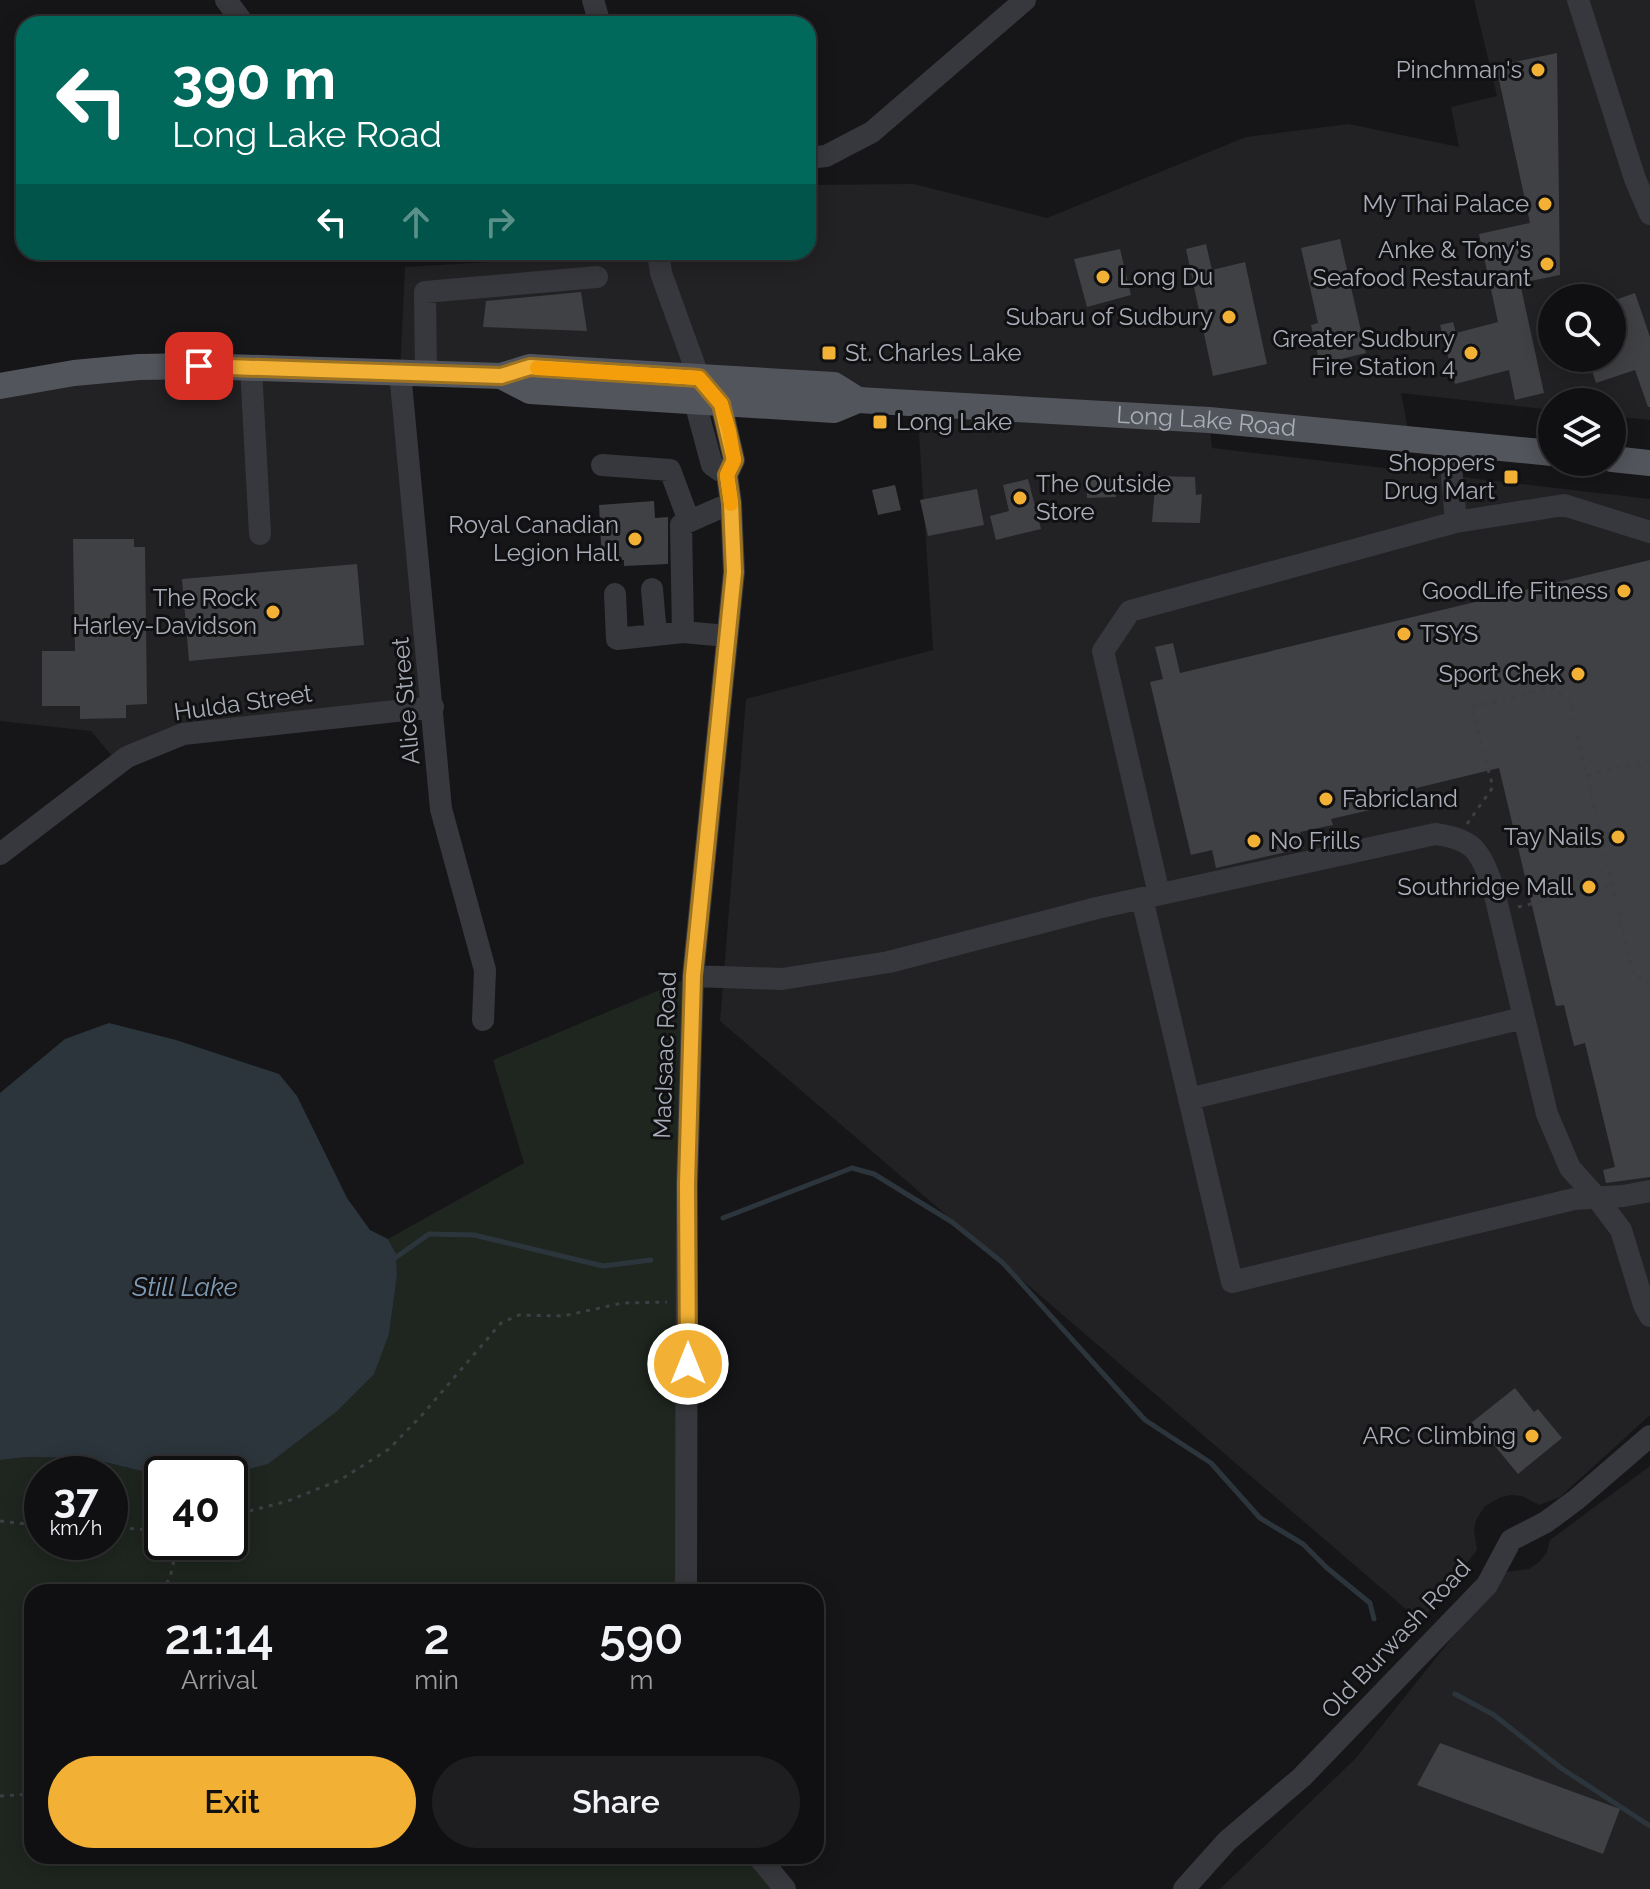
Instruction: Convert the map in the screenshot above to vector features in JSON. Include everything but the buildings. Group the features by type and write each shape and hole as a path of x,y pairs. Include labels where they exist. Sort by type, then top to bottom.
{"main road":[{"name":"Long Lake Road","path":"0,386 74,373 139,367 501,376 530,391 705,395 834,385 858,400 1209,420 1538,452"},
{"path":"1626,460 1650,463"}],"street":[{"path":"816,157 826,156 872,132 1025,0"},
{"path":"1578,0 1642,176 1650,214"},
{"name":"MacIsaac Road","path":"659,260 661,273 705,395 712,465 727,475 734,572 693,976 687,1184 686,1584"},
{"name":"Alice Street","path":"483,1020 485,970 441,809 413,373 425,292 597,277"},
{"path":"251,368 260,534"},
{"path":"1449,443 1456,522"},
{"path":"602,465 670,470 689,521"},
{"path":"683,632 681,525 731,503"},
{"path":"1650,532 1564,505 1456,522 1130,611 1103,651 1189,1099 1232,1282 1574,1199 1650,1191"},
{"path":"652,589 656,635"},
{"path":"615,594 617,639 683,632 727,636"},
{"name":"Hulda Street","path":"0,854 127,757 183,734 433,707"},
{"path":"693,976 782,979 889,962 1151,896 1435,834 1458,837 1480,852 1499,912 1547,1114 1570,1168 1621,1230 1650,1316"},
{"path":"1189,1099 1523,1018"},
{"name":"Old Burwash Road","path":"1184,1889 1227,1841 1302,1777 1487,1585 1511,1540 1546,1522 1577,1499 1650,1436"},
{"path":"765,1864 785,1889"}],"path":[{"path":"1458,837 1493,787 1471,707 1553,688 1569,699 1633,974 1650,985"},
{"path":"1587,775 1650,760"},
{"path":"1499,912 1612,885"},
{"path":"248,1511 288,1501 340,1480 389,1449 501,1323 519,1315 563,1316 623,1303 687,1302"},
{"path":"0,1521 24,1524"},
{"path":"166,1584 174,1560"},
{"path":"0,1796 24,1794"}],"shaded area":[{"path":"1474,0 1650,0 1650,420 1626,417 1626,388 1538,388 1538,408 1401,393 1410,439 1209,421 1212,448 1650,499 1650,1415 1560,1497 1539,1505 1522,1496 1511,1495 1485,1506 1474,1530 1477,1550 1421,1622 720,1021 746,699 933,650 917,403 400,373 433,707 183,734 118,763 91,731 0,721 0,386 74,373 400,372 405,267 523,260 816,260 816,185 914,184 1047,218 1246,137 1349,124 1459,147 1451,107 1497,96"},
{"path":"693,976 686,1584 24,1584 24,1864 765,1864 785,1889 0,1889 0,1460 24,1457 24,1560 128,1560 128,1468 144,1472 144,1560 248,1560 248,1469 268,1464 389,1334 397,1276 396,1252 388,1239 524,1163 493,1060"},
{"path":"1650,1466 1650,1889 1220,1889 1355,1759 1505,1572 1529,1569 1539,1562 1547,1552 1550,1540"}],"water":[{"name":"Still Lake","path":"109,1023 176,1040 279,1074 297,1096 347,1198 370,1230 388,1239 396,1253 397,1276 389,1334 374,1374 336,1412 268,1464 248,1469 248,1456 144,1456 144,1472 128,1468 128,1456 24,1456 0,1460 0,1093 65,1039"}],"waterway":[{"path":"723,1218 852,1168 874,1174 952,1222 1003,1263 1145,1420 1211,1463 1260,1518 1303,1544 1370,1603 1374,1619"},
{"path":"395,1258 429,1234 474,1235 603,1266 651,1260"},
{"path":"1455,1694 1494,1715 1561,1768 1650,1826"}],"slow traffic":[{"path":"537,368 699,378 721,404 729,431 734,460 727,475 731,504"}],"place":[{"name":"Pinchman's","path":"1538,70"},
{"name":"My Thai Palace","path":"1545,204"},
{"name":"Anke & Tony's Seafood Restaurant","path":"1547,264"},
{"name":"Long Du","path":"1103,277"},
{"name":"Subaru of Sudbury","path":"1229,317"},
{"name":"St. Charles Lake","path":"829,353"},
{"name":"Greater Sudbury Fire Station 4","path":"1471,353"},
{"name":"Long Lake","path":"880,422"},
{"name":"Shoppers Drug Mart","path":"1511,477"},
{"name":"The Outside Store","path":"1020,498"},
{"name":"Royal Canadian Legion Hall","path":"635,539"},
{"name":"GoodLife Fitness","path":"1624,591"},
{"name":"The Rock Harley-Davidson","path":"273,612"},
{"name":"TSYS","path":"1404,634"},
{"name":"Sport Chek","path":"1578,674"},
{"name":"Fabricland","path":"1326,799"},
{"name":"Tay Nails","path":"1618,837"},
{"name":"No Frills","path":"1254,841"},
{"name":"Southridge Mall","path":"1589,887"},
{"name":"ARC Climbing","path":"1532,1436"}],"route":[{"path":"199,366 501,376 530,367 699,378 721,404 734,460 727,475 734,572 693,976 687,1184 688,1364"}]}
